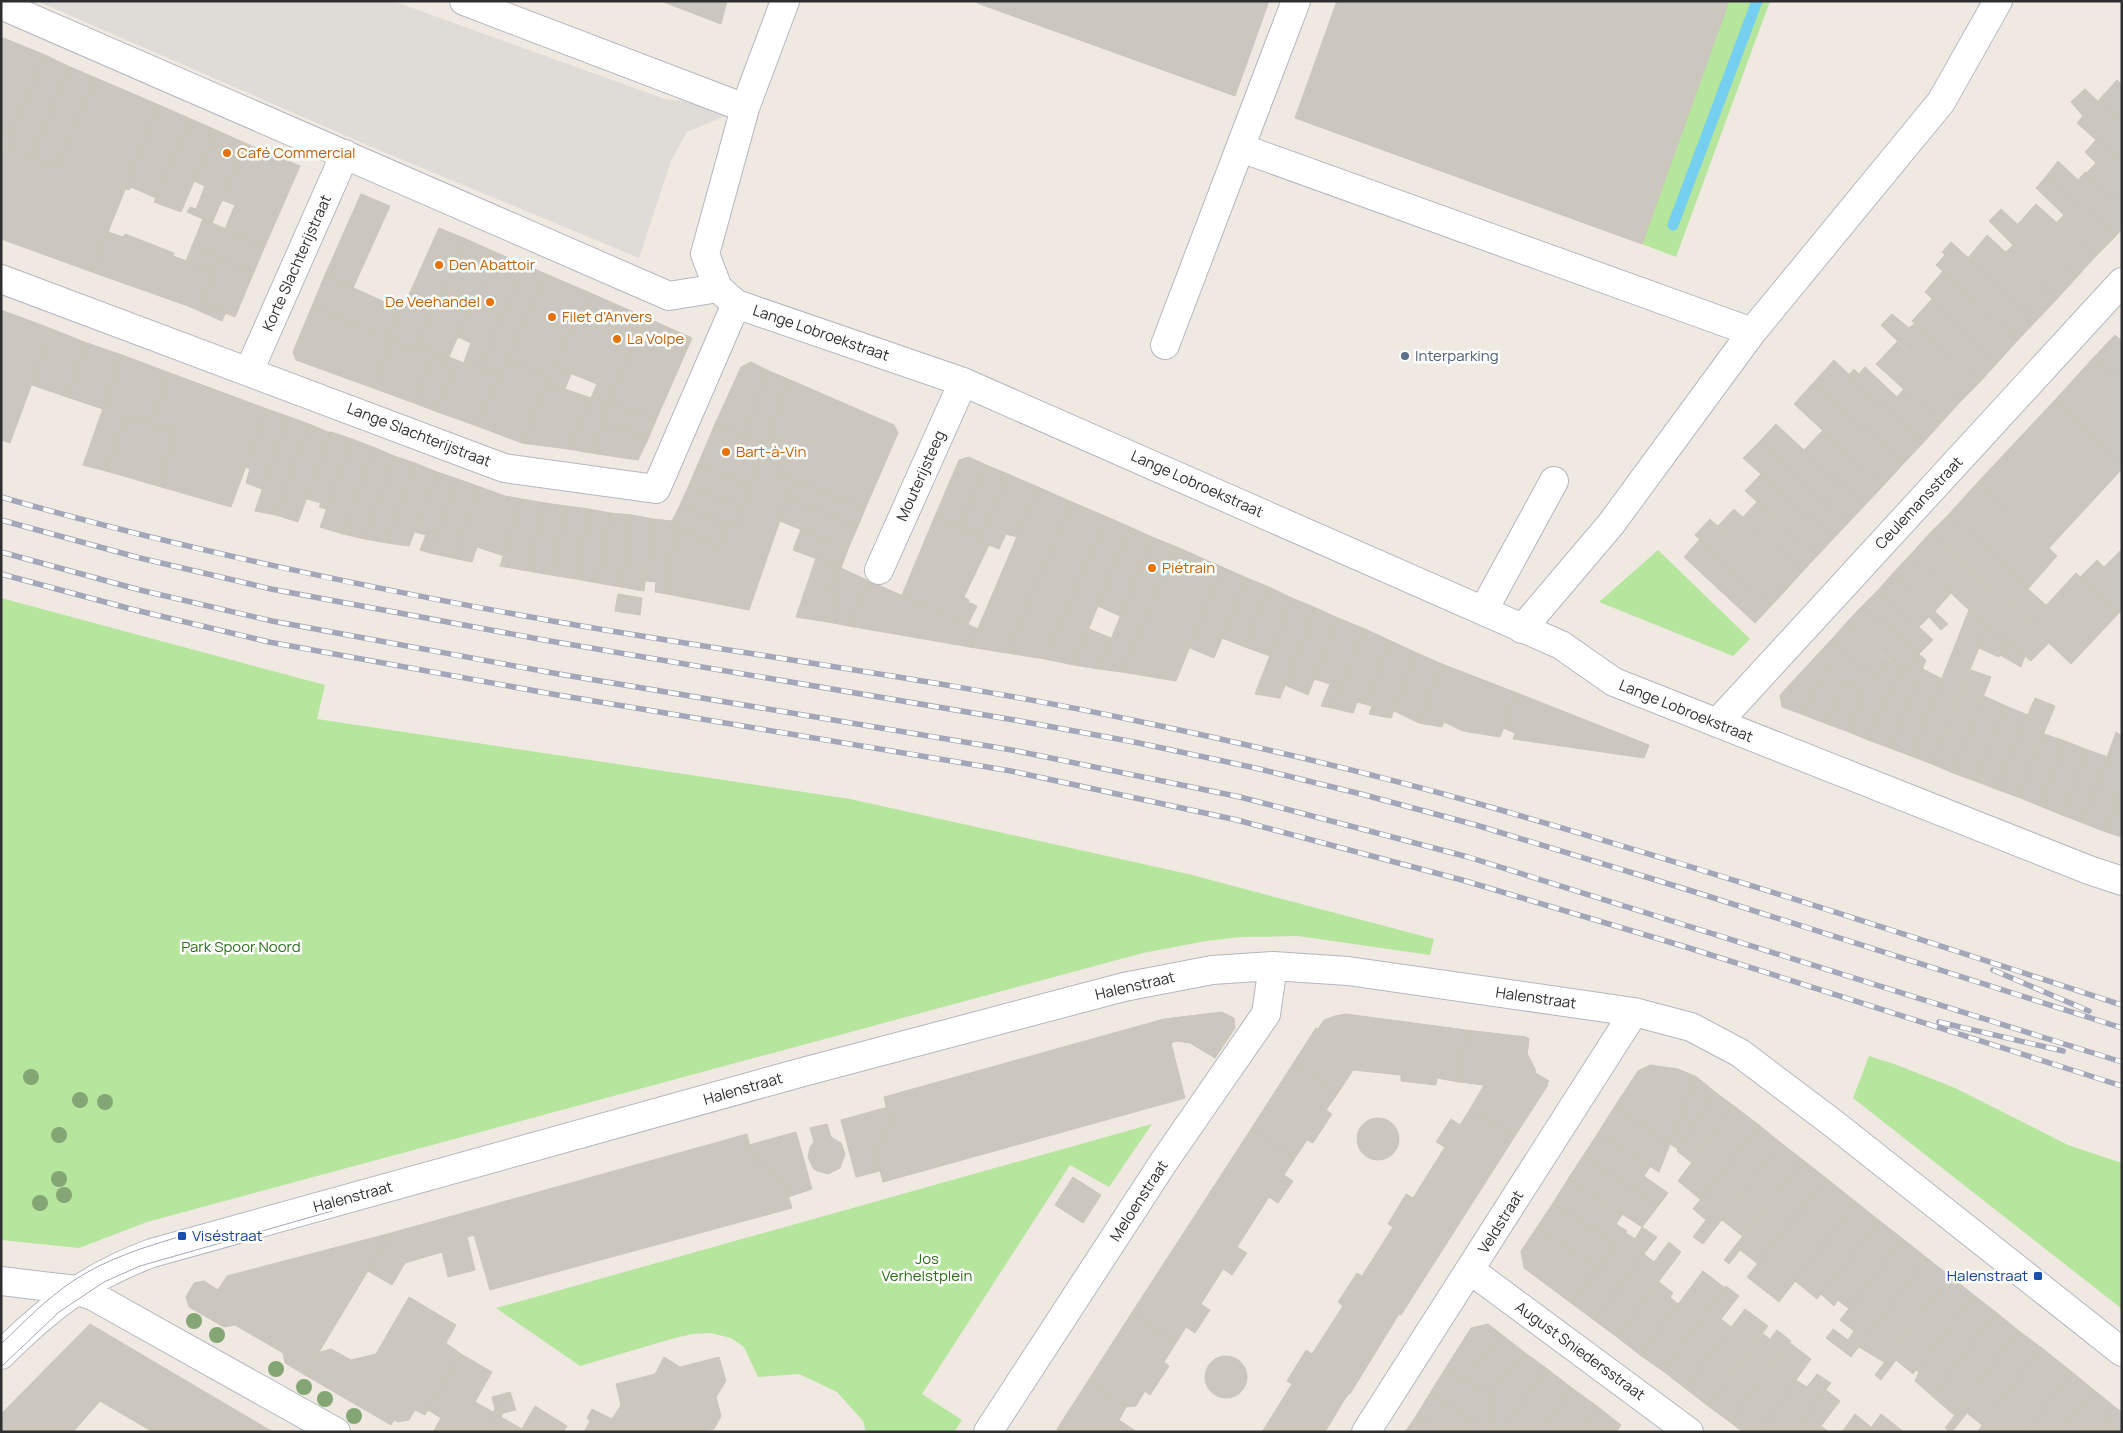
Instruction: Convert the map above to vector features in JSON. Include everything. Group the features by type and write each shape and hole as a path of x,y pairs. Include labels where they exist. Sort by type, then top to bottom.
{"street":[{"path":"464,1 745,108"},
{"path":"1,5 669,296 727,296 704,254 745,108 785,1"},
{"path":"1165,344 1296,1"},
{"path":"1522,628 1611,524 1752,332 1941,102 1998,1"},
{"path":"1241,148 1752,332"},
{"name":"Korte Slachterijstraat","path":"249,371 345,154"},
{"name":"Lange Slachterijstraat","path":"1,279 504,468 656,489 727,296"},
{"name":"Ceulemansstraat","path":"1716,723 2122,282"},
{"name":"Lange Lobroekstraat","path":"727,296 964,382 1522,628 1561,646 1614,682 2088,870 2122,881"},
{"name":"Mouterijsteeg","path":"879,570 964,382"},
{"path":"1488,604 1554,481"},
{"name":"Halenstraat","path":"1,1355 28,1328 76,1290 112,1268 152,1253 803,1072 1146,982 1212,970 1273,966 1348,971 1634,1012 1692,1027 1740,1054 1834,1124 2122,1352"},
{"name":"Meloenstraat","path":"988,1432 1165,1160 1266,1014 1273,966"},
{"name":"Veldstraat","path":"1366,1432 1634,1012"},
{"name":"August Sniedersstraat","path":"1470,1270 1690,1432"},
{"path":"1,1281 76,1290 94,1296 336,1432"}],"green space":[{"path":"1729,1 1770,1 1676,257 1642,244"},
{"path":"1658,550 1750,639 1733,656 1599,602"},
{"name":"Park Spoor Noord","path":"1,598 325,685 317,719 850,799 1188,874 1434,939 1430,955 1298,936 1241,937 1206,941 1143,953 147,1222 79,1248 1,1240"},
{"path":"1869,1056 1955,1088 2068,1145 2122,1163 2122,1309 1853,1098"},
{"name":"Jos Verhelstplein","path":"1152,1124 1109,1187 1070,1165 922,1394 962,1420 954,1432 866,1432 863,1421 837,1392 799,1374 758,1377 744,1347 731,1338 711,1333 692,1334 671,1339 580,1366 496,1308"}],"shaded area":[{"path":"37,1 393,1 665,99 745,108 687,132 671,161 639,258 374,148"}],"building":[{"path":"661,1 727,1 721,24"},
{"path":"977,1 1269,1 1235,96 977,3"},
{"path":"1337,1 1729,1 1642,244 1295,118"},
{"path":"1,37 45,55 6,146 56,168 96,78 159,105 92,272 1,239"},
{"path":"45,55 70,67 31,157 6,146"},
{"path":"70,67 96,78 56,168 31,157"},
{"path":"2117,80 2122,85 2122,124 2098,101"},
{"path":"2085,89 2122,124 2122,163 2077,123 2083,116 2071,102"},
{"path":"159,105 191,119 156,198 131,187 129,190 125,189"},
{"path":"191,119 216,130 181,212 154,202"},
{"path":"216,130 247,144 212,223 187,212 190,207 196,209 205,186 194,181"},
{"path":"2096,140 2122,163 2122,205 2086,173 2096,163 2085,152"},
{"path":"247,144 300,166 265,246 225,229 235,205 222,200"},
{"path":"2058,161 2078,180 2085,172 2122,205 2122,229 2115,237 2048,174"},
{"path":"2048,174 2115,237 2095,257 2057,222 2064,215 2036,188"},
{"path":"361,194 390,206 353,288 325,275"},
{"path":"2036,204 2095,257 2076,278 2018,224"},
{"path":"2001,209 2076,278 2057,299 2006,252 2013,245 1989,221"},
{"path":"203,219 265,246 254,272 192,246"},
{"path":"439,228 466,239 415,351 387,338 400,309 402,310"},
{"path":"108,232 123,237 125,234 174,253 173,256 214,271 201,303 226,312 222,321 188,306 92,272"},
{"path":"1987,235 2057,299 2037,320 1968,258"},
{"path":"466,239 495,252 449,357 418,344"},
{"path":"1951,242 2037,320 2018,340 1936,265 1945,255 1942,252"},
{"path":"192,246 254,272 235,317 201,303 214,271 186,261"},
{"path":"495,252 525,265 479,369 464,362 471,343 458,337"},
{"path":"525,265 546,274 499,377 479,369"},
{"path":"1943,271 2018,340 1998,362 1925,292"},
{"path":"546,274 588,292 555,367 571,374 565,389 547,383 549,378 507,359"},
{"path":"325,275 400,309 387,338 312,306"},
{"path":"588,292 645,317 607,403 591,398 597,384 555,367"},
{"path":"1932,299 1998,362 1980,382 1912,321"},
{"path":"312,306 390,340 388,352 373,388 296,360 293,352"},
{"path":"1,310 52,329 10,443 1,440"},
{"path":"1892,314 1909,328 1915,323 1980,382 1960,402 1881,325"},
{"path":"645,317 692,338 656,420 607,403"},
{"path":"52,329 87,343 67,397 32,385"},
{"path":"2115,335 2122,341 2122,381 2094,357"},
{"path":"390,340 415,351 418,344 435,352 414,403 373,388 388,352"},
{"path":"1897,342 1960,402 1941,423 1876,364"},
{"path":"87,343 122,355 103,409 67,397"},
{"path":"435,352 449,357 445,366 454,370 435,411 414,403"},
{"path":"122,355 170,373 150,423 127,415 106,471 83,465"},
{"path":"449,357 499,377 477,426 435,411 454,370 445,366"},
{"path":"2094,357 2122,381 2122,463 2055,400"},
{"path":"507,359 549,378 522,443 477,426"},
{"path":"1834,360 1922,444 1903,464 1814,382"},
{"path":"751,362 767,370 744,436 715,424 741,367"},
{"path":"1865,367 1897,397 1904,389 1941,423 1922,444 1849,375 1854,369 1859,374"},
{"path":"767,370 788,379 766,444 744,436"},
{"path":"170,373 267,409 231,507 158,486 176,432 150,423"},
{"path":"788,379 894,425 898,433 865,509 775,472 781,456 764,449"},
{"path":"1814,382 1903,464 1883,486 1794,404"},
{"path":"547,383 591,398 568,449 522,443"},
{"path":"591,398 607,403 601,420 604,421 591,453 568,449"},
{"path":"2055,400 2122,463 2122,469 2049,548 1978,482"},
{"path":"607,403 656,420 648,439 601,420"},
{"path":"267,409 287,416 262,489 246,483 250,469 246,467"},
{"path":"127,415 176,432 158,486 106,471"},
{"path":"287,416 309,424 276,515 255,511"},
{"path":"604,421 648,439 638,460 591,453"},
{"path":"309,424 331,432 298,522 276,515"},
{"path":"715,424 766,444 750,487 698,464"},
{"path":"1776,424 1864,506 1848,523 1760,441"},
{"path":"1823,430 1883,486 1864,506 1804,450"},
{"path":"331,432 352,439 326,509 319,507 321,503 307,499"},
{"path":"352,439 373,447 343,534 320,527"},
{"path":"1760,441 1848,523 1833,539 1743,458"},
{"path":"373,447 394,456 365,539 343,534"},
{"path":"764,449 781,456 775,472 794,480 749,610 667,594 675,527 720,548 729,525 735,528"},
{"path":"394,456 415,463 387,543 365,539"},
{"path":"969,457 986,465 960,527 935,516 959,460"},
{"path":"415,463 437,472 409,546 387,543"},
{"path":"698,464 750,487 742,508 689,485"},
{"path":"986,465 1008,474 981,537 960,527"},
{"path":"437,472 458,479 430,553 420,550 426,535 415,532"},
{"path":"1008,474 1038,487 1017,537 1006,534 999,549 979,541"},
{"path":"1761,474 1833,539 1817,556 1745,491"},
{"path":"458,479 480,487 453,558 430,553"},
{"path":"794,480 865,509 858,526 787,499"},
{"path":"1978,482 2057,556 2028,589 2046,605 2029,624 2008,604 2026,586 1949,514"},
{"path":"689,485 742,508 735,528 680,505"},
{"path":"480,487 505,496 522,499 504,556 477,547 472,562 453,558"},
{"path":"1038,487 1072,502 1007,653 970,647"},
{"path":"522,499 545,503 528,571 500,566"},
{"path":"787,499 858,526 848,549 780,521"},
{"path":"1072,502 1107,517 1045,659 1007,653"},
{"path":"1757,502 1817,556 1802,572 1743,517"},
{"path":"545,503 566,506 551,575 528,571"},
{"path":"680,505 729,525 720,548 675,527 672,521"},
{"path":"566,506 589,509 576,579 551,575"},
{"path":"589,509 610,513 598,583 576,579"},
{"path":"1734,509 1802,572 1786,590 1718,526"},
{"path":"610,513 632,515 621,587 598,583"},
{"path":"1949,514 2026,586 2008,604 1930,533"},
{"path":"632,515 653,519 644,591 621,587"},
{"path":"935,516 981,537 979,541 989,545 964,597 969,600 968,602 977,606 968,624 902,595"},
{"path":"1107,517 1130,527 1074,665 1045,659"},
{"path":"653,519 672,521 675,527 667,594 655,592 656,582 646,581"},
{"path":"1710,519 1786,590 1771,606 1695,535"},
{"path":"1130,527 1152,537 1120,616 1098,606"},
{"path":"801,529 848,549 841,568 793,550"},
{"path":"1930,533 2049,643 2031,661 1969,610 1910,555"},
{"path":"1152,537 1177,547 1122,672 1099,669"},
{"path":"1700,539 1771,606 1755,623 1684,557"},
{"path":"1177,547 1222,567 1176,681 1122,672"},
{"path":"2122,549 2122,610 2119,613 2080,577 2097,560 2104,567"},
{"path":"1910,555 1951,593 1935,611 1894,572"},
{"path":"816,558 841,568 830,590 840,594 828,622 796,617"},
{"path":"1222,567 1247,578 1214,658 1190,648"},
{"path":"841,568 869,581 849,626 828,622 840,594 830,590"},
{"path":"1894,572 1948,624 1941,630 1929,617 1919,627 1879,589"},
{"path":"2076,573 2119,613 2071,664 2029,624"},
{"path":"1247,578 1269,587 1245,647 1222,638"},
{"path":"869,581 978,629 970,647 849,626"},
{"path":"1269,587 1292,598 1270,656 1245,647"},
{"path":"1879,589 1933,640 1919,654 1863,605"},
{"path":"618,594 642,598 640,615 615,611"},
{"path":"1292,598 1316,608 1280,698 1255,694"},
{"path":"1863,605 1919,654 1903,672 1847,622"},
{"path":"1316,608 1338,618 1308,695 1285,685"},
{"path":"1969,610 1988,625 1932,764 1911,756"},
{"path":"1338,618 1365,629 1332,708 1321,706 1330,684 1314,679"},
{"path":"1847,622 1889,661 1875,678 1832,639"},
{"path":"1988,625 2006,641 1999,657 1979,648"},
{"path":"1089,629 1111,638 1099,669 1074,665"},
{"path":"1365,629 1391,641 1365,704 1357,702 1353,713 1332,708"},
{"path":"1832,639 1875,678 1863,694 1847,683 1817,655"},
{"path":"1391,641 1417,653 1391,718 1369,714 1372,706 1365,704"},
{"path":"2006,641 2025,656 2021,667 2000,655"},
{"path":"1417,653 1442,664 1419,723 1394,711"},
{"path":"1919,654 1926,660 1890,748 1868,740 1885,701 1903,672"},
{"path":"1817,655 1830,668 1820,678 1804,715 1782,707 1780,695"},
{"path":"1889,661 1903,672 1885,701 1868,740 1849,732 1863,694"},
{"path":"1442,664 1517,693 1500,737 1463,731 1444,722 1442,727 1419,723"},
{"path":"1830,668 1847,683 1842,687 1827,724 1804,715 1820,678"},
{"path":"1923,669 1942,679 1911,756 1890,748"},
{"path":"1971,670 1991,677 1953,773 1932,764"},
{"path":"1847,683 1863,694 1849,732 1827,724 1842,687"},
{"path":"1517,693 1649,745 1644,758 1513,739 1515,733 1503,728"},
{"path":"1984,696 2006,706 1975,781 1953,773"},
{"path":"2035,698 2055,706 2018,797 1996,789"},
{"path":"2006,706 2028,715 1996,789 1975,781"},
{"path":"2116,732 2122,736 2122,788 2106,832 2083,823"},
{"path":"2044,734 2065,741 2040,806 2018,797"},
{"path":"2065,741 2088,750 2062,815 2040,806"},
{"path":"2088,750 2108,757 2083,823 2062,815"},
{"path":"2122,788 2122,837 2106,832"},
{"path":"1222,1012 1234,1018 1235,1028 1215,1058 1190,1043 1177,1041 1171,1043 1185,1098 883,1182 877,1158 880,1144 890,1124 884,1097 1164,1019"},
{"path":"1346,1014 1466,1030 1459,1082 1437,1078 1436,1085 1401,1081 1401,1075 1353,1070 1338,1093 1294,1062 1316,1028 1318,1029 1324,1020"},
{"path":"1466,1030 1526,1037 1529,1039 1527,1056 1536,1071 1534,1072 1549,1081 1515,1136 1470,1109 1484,1085 1459,1082"},
{"path":"1294,1062 1338,1093 1326,1110 1332,1114 1313,1143 1307,1140 1295,1158 1251,1129"},
{"path":"1650,1065 1678,1069 1697,1077 1670,1144 1615,1106 1638,1071"},
{"path":"1697,1077 1715,1092 1678,1149 1670,1144"},
{"path":"1715,1092 1734,1106 1691,1162 1677,1151"},
{"path":"1615,1106 1670,1144 1659,1172 1598,1133"},
{"path":"1734,1106 1759,1125 1701,1200 1678,1181"},
{"path":"888,1107 890,1124 878,1152 880,1171 856,1177 841,1120"},
{"path":"1470,1109 1515,1136 1401,1315 1399,1314 1325,1432 1262,1432 1292,1384 1287,1381 1306,1350 1312,1354 1343,1306 1338,1302 1357,1273 1362,1276 1393,1227 1388,1224 1406,1194 1413,1198 1445,1147 1436,1142 1451,1119 1460,1125"},
{"path":"1378,1118 1393,1124 1399,1139 1393,1154 1378,1160 1363,1154 1357,1139 1363,1124"},
{"path":"827,1124 831,1137 841,1143 845,1154 840,1168 828,1174 813,1168 808,1157 810,1147 814,1142 810,1128"},
{"path":"1759,1125 1781,1143 1703,1244 1693,1237 1706,1220 1693,1209"},
{"path":"1251,1129 1295,1158 1284,1175 1293,1181 1278,1203 1269,1197 1237,1247 1247,1253 1232,1275 1223,1269 1201,1304 1210,1310 1195,1333 1186,1327 1176,1343 1131,1314"},
{"path":"796,1132 812,1189 788,1197 784,1183 777,1175 757,1162 749,1145"},
{"path":"1598,1133 1650,1167 1644,1176 1668,1193 1659,1205 1583,1156"},
{"path":"747,1134 751,1151 757,1162 777,1175 784,1183 792,1208 490,1290 474,1235 467,1237 475,1270 448,1277 442,1252 405,1263 392,1285 368,1271 391,1233"},
{"path":"1781,1143 1803,1160 1742,1236 1722,1220"},
{"path":"1583,1156 1659,1205 1642,1227 1568,1179"},
{"path":"1803,1160 1826,1178 1758,1264 1740,1250 1729,1264 1724,1260"},
{"path":"1073,1177 1101,1195 1083,1223 1055,1205"},
{"path":"1826,1178 1856,1202 1779,1302 1747,1277"},
{"path":"1568,1179 1622,1215 1616,1224 1627,1231 1617,1244 1553,1203"},
{"path":"1856,1202 1880,1221 1817,1299 1795,1281"},
{"path":"1553,1203 1617,1244 1599,1269 1537,1227"},
{"path":"1880,1221 1903,1239 1849,1309 1838,1300 1834,1306 1821,1294"},
{"path":"1537,1227 1599,1269 1571,1303 1524,1268 1521,1251"},
{"path":"1642,1227 1657,1237 1594,1320 1571,1303 1626,1233 1635,1239"},
{"path":"391,1233 305,1375 285,1363 283,1353 235,1325 224,1327 189,1307 186,1297 194,1283 204,1281 218,1290 227,1276"},
{"path":"1903,1239 1927,1258 1851,1357 1826,1338 1833,1329 1848,1340 1854,1331 1840,1320"},
{"path":"1669,1242 1681,1252 1617,1337 1594,1320 1644,1254 1654,1262"},
{"path":"1927,1258 1950,1276 1884,1362 1859,1347"},
{"path":"1703,1271 1725,1288 1663,1371 1640,1355"},
{"path":"1950,1276 1975,1296 1913,1374 1896,1360 1881,1380 1875,1375"},
{"path":"1659,1282 1673,1293 1670,1297 1678,1304 1640,1355 1617,1337"},
{"path":"1726,1286 1739,1296 1721,1319 1731,1327 1685,1388 1663,1371"},
{"path":"1975,1296 1997,1313 1932,1396 1915,1381 1919,1372 1916,1370"},
{"path":"409,1297 456,1325 446,1343 461,1354 425,1415 415,1410 409,1420 398,1422 394,1420 391,1425 305,1375 320,1352 331,1349 351,1360 376,1354"},
{"path":"1745,1309 1768,1326 1708,1406 1685,1388"},
{"path":"1997,1313 2019,1331 1954,1415 1932,1396"},
{"path":"1131,1314 1176,1343 1164,1362 1169,1366 1150,1395 1145,1391 1136,1406 1126,1407 1088,1381"},
{"path":"90,1324 273,1432 153,1432 100,1401 73,1432 1,1432 1,1414"},
{"path":"1488,1324 1501,1334 1465,1381 1445,1369 1471,1328"},
{"path":"1777,1330 1791,1341 1730,1422 1708,1406 1763,1334 1770,1339"},
{"path":"2019,1331 2042,1348 1982,1425 1967,1413 1950,1432 1945,1428"},
{"path":"1501,1334 1524,1352 1490,1395 1465,1381"},
{"path":"1790,1343 1811,1359 1759,1432 1743,1432 1730,1422"},
{"path":"2042,1348 2072,1372 2026,1432 1977,1432"},
{"path":"1524,1352 1546,1368 1501,1432 1496,1432 1490,1395"},
{"path":"461,1354 492,1372 475,1402 493,1412 495,1409 492,1397 510,1392 487,1432 433,1432 441,1418 428,1410"},
{"path":"1230,1356 1238,1359 1244,1365 1247,1377 1244,1389 1238,1395 1222,1398 1214,1395 1208,1389 1205,1373 1208,1365 1214,1359"},
{"path":"664,1357 680,1367 719,1357 726,1381 716,1397 721,1416 714,1429 701,1432 584,1432 590,1421 587,1418 592,1409 612,1419 621,1405 616,1384 655,1374"},
{"path":"1546,1368 1572,1388 1540,1432 1501,1432"},
{"path":"1445,1369 1490,1395 1496,1432 1489,1432 1430,1393"},
{"path":"2072,1372 2094,1390 2060,1432 2026,1432"},
{"path":"1817,1374 1831,1383 1794,1432 1759,1432 1796,1380 1807,1387"},
{"path":"1088,1381 1126,1407 1119,1420 1137,1432 1058,1432 1057,1429"},
{"path":"1572,1388 1597,1406 1577,1432 1540,1432"},
{"path":"1826,1390 1840,1401 1821,1426 1829,1432 1794,1432"},
{"path":"2094,1390 2115,1407 2097,1432 2060,1432"},
{"path":"510,1392 516,1410 503,1413 501,1417 522,1429 535,1406 567,1426 563,1432 487,1432"},
{"path":"1430,1393 1489,1432 1441,1432 1416,1416"},
{"path":"1597,1406 1621,1425 1616,1432 1577,1432"},
{"path":"2115,1407 2122,1412 2122,1432 2097,1432"},
{"path":"1855,1414 1871,1427 1868,1432 1842,1432"},
{"path":"1881,1414 1904,1432 1868,1432"},
{"path":"1416,1416 1441,1432 1405,1432"}],"waterway":[{"path":"1673,225 1757,1"}],"tram line":[{"path":"1,1367 59,1312 104,1282 140,1266 332,1211"},
{"path":"1,1344 54,1295 86,1273 126,1254 182,1236"}],"railway":[{"path":"1,497 136,534 272,566 409,594 621,633 994,693 1142,722 1313,760 1483,805 1643,852 2122,1005"},
{"path":"1,520 140,558 271,589 544,640 1020,721 1134,742 1251,767 1476,825 1695,892 2122,1028"},
{"path":"1,552 140,590 272,621 553,673 1012,750 1240,797 1468,857 2122,1062"},
{"path":"1,574 131,609 269,642 552,694 1011,771 1237,820 1462,880 1686,947 2122,1086"},
{"path":"1993,970 2089,1011"},
{"path":"1939,1022 2063,1051"}],"place":[{"name":"Café Commercial","path":"227,153"},
{"name":"Den Abattoir","path":"439,265"},
{"name":"De Veehandel","path":"490,302"},
{"name":"Filet d'Anvers","path":"552,317"},
{"name":"La Volpe","path":"617,339"},
{"name":"Interparking","path":"1405,356"},
{"name":"Bart-à-Vin","path":"726,452"},
{"name":"Piétrain","path":"1152,568"},
{"name":"Viséstraat","path":"182,1236"},
{"name":"Halenstraat","path":"2038,1276"}]}
